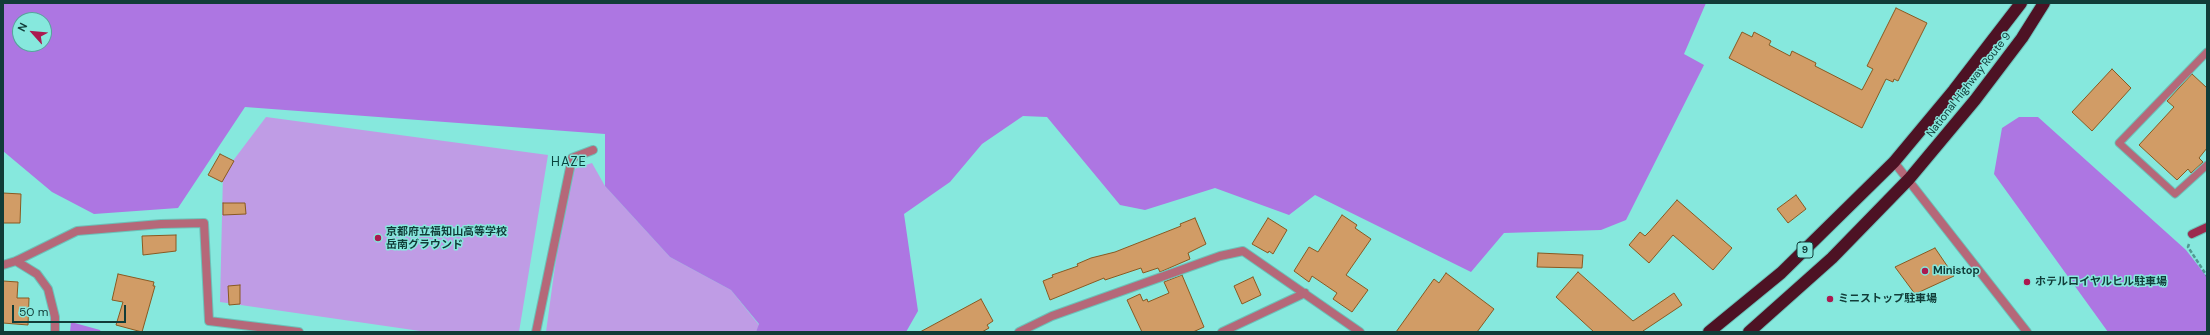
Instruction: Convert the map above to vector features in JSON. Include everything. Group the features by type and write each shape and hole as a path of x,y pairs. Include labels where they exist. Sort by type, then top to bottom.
{"highway":[{"name":"National Highway Route 9","path":"1894,162 1954,90 2021,3"},
{"name":"National Highway Route 9","path":"1909,179 1985,87 2022,38 2044,3"},
{"name":"9","path":"1709,332 1781,273 1894,162"},
{"name":"9","path":"1749,332 1832,258 1909,179"}],"street":[{"path":"536,332 572,158 593,150"},
{"path":"1894,162 1909,179 2027,332"},
{"path":"3,265 16,261 77,231 204,222 209,321 299,332"},
{"path":"2192,234 2207,227"},
{"path":"1019,332 1052,316 1220,256 1243,251 1360,332"},
{"path":"16,261 37,274 48,289 55,317 55,332"},
{"path":"1222,332 1305,293"}],"lane":[{"path":"2207,52 2118,144 2175,194 2207,165"}],"path":[{"path":"2192,234 2188,247 2207,276"}],"shaded area":[{"path":"3,3 1706,3 1684,54 1704,65 1626,220 1601,230 1504,233 1471,272 1315,195 1289,215 1215,188 1145,210 1120,205 1047,117 1023,116 982,144 950,182 904,214 918,311 906,332 756,332 759,324 731,290 670,257 605,186 605,134 245,107 178,208 94,214 52,192 3,151"},
{"name":"京都府立福知山高等学校 岳南グラウンド","path":"266,117 548,155 519,332 427,332 220,302 223,174"},
{"path":"2019,117 2038,117 2186,250 2207,277 2207,332 2108,332 1994,174 2002,128"},
{"path":"592,163 605,186 670,257 731,290 759,325 756,332 546,332 568,171"},
{"path":"71,322 100,330 101,332 70,332"}],"building":[{"path":"1896,8 1927,23 1898,81 1894,79 1893,82 1886,79 1862,128 1729,58 1742,32 1752,37 1754,32 1771,41 1769,45 1790,56 1792,51 1816,63 1815,66 1862,90 1873,69 1867,66"},
{"path":"2112,69 2131,88 2092,131 2072,112"},
{"path":"2192,74 2207,88 2207,148 2199,158 2203,162 2191,173 2188,169 2177,180 2139,145 2174,107 2167,101"},
{"path":"220,154 234,161 222,182 208,175"},
{"path":"3,193 21,194 20,223 3,223"},
{"path":"1796,195 1806,209 1788,223 1777,209"},
{"path":"1677,200 1732,248 1713,270 1673,235 1649,263 1629,245 1640,232 1645,236"},
{"path":"223,203 245,203 246,214 223,215"},
{"path":"1342,215 1357,225 1355,228 1371,239 1346,275 1368,290 1352,312 1333,299 1337,293 1312,276 1309,282 1294,271 1309,247 1318,252"},
{"path":"1195,218 1206,244 1188,253 1190,259 1160,272 1158,268 1143,273 1141,268 1105,280 1104,278 1050,300 1043,281 1053,277 1052,275 1078,266 1077,264 1091,258 1115,252 1181,226 1180,224"},
{"path":"1268,218 1287,230 1273,254 1269,251 1268,253 1252,244"},
{"path":"176,235 176,251 143,255 142,236"},
{"name":"Ministop","path":"1935,248 1954,276 1915,294 1895,267"},
{"path":"1538,253 1583,255 1582,268 1537,267"},
{"path":"1578,272 1633,321 1674,293 1682,305 1643,331 1645,332 1594,332 1556,297"},
{"path":"1446,273 1494,309 1477,332 1396,332 1434,279 1439,283"},
{"path":"118,274 154,282 153,286 155,286 142,332 116,325 123,302 112,300"},
{"path":"1182,275 1204,327 1193,332 1142,332 1127,300 1140,294 1143,301 1147,299 1148,302 1169,293 1164,282"},
{"path":"1253,277 1261,295 1242,304 1234,286"},
{"path":"3,281 18,282 17,298 29,298 28,325 3,323"},
{"path":"240,285 240,304 229,305 228,286"},
{"path":"981,299 993,321 987,325 989,328 982,332 920,332"}],"place":[{"name":"京都府立福知山高等学校 岳南グラウンド","path":"378,238"},
{"name":"Ministop","path":"1925,271"},
{"name":"ホテルロイヤルヒル駐車場","path":"2027,282"},
{"name":"ミニストップ駐車場","path":"1830,299"}],"district":[{"name":"HAZE","path":"569,163"}]}
